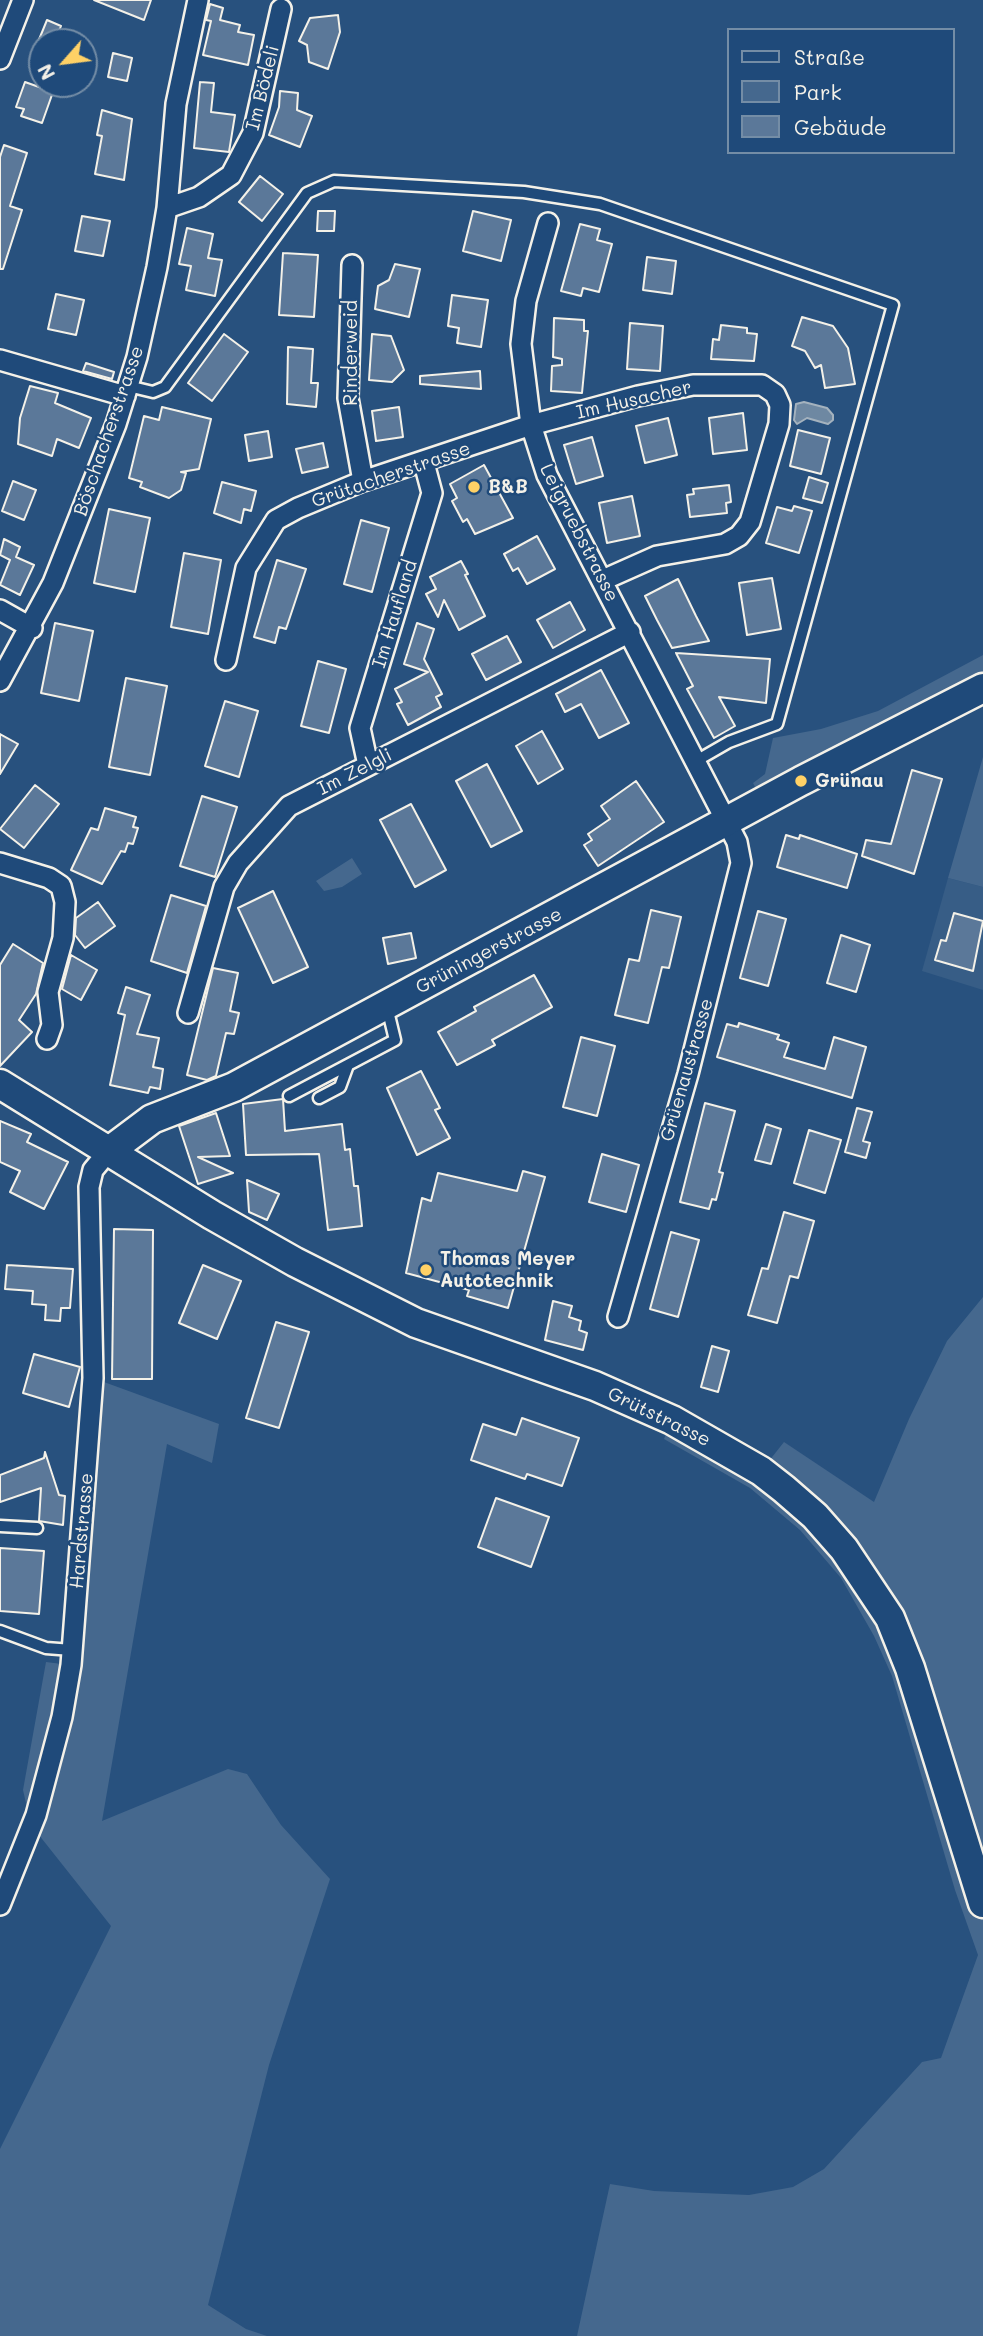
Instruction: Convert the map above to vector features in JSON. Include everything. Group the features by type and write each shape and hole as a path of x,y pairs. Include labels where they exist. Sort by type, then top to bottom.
{"main road":[{"name":"Grüningerstrasse","path":"108,1152 152,1119 234,1087 983,688"},
{"path":"0,1084 108,1152"},
{"name":"Grütstrasse","path":"108,1152 295,1262 416,1323 595,1386 672,1420 761,1472 784,1489 815,1516 844,1549 890,1618 910,1668 983,1903"}],"street":[{"path":"0,59 23,0"},
{"name":"Böschacherstrasse","path":"0,681 32,628 58,571 126,391 146,321 167,208 176,104 198,0"},
{"name":"Im Bödeli","path":"167,208 199,197 232,175 254,133 282,9"},
{"name":"Leigruebstrasse","path":"548,223 526,301 521,344 531,425 547,475 727,822"},
{"name":"Rinderweid","path":"352,265 348,398 363,481"},
{"path":"0,360 126,391"},
{"name":"Im Husacher","path":"531,425 638,396 693,385 762,385 775,394 780,405 779,424 750,522 739,536 724,544 657,556 603,580"},
{"name":"Grütacherstrasse","path":"226,660 246,568 276,520 363,481 424,463 531,425"},
{"name":"Im Haufland","path":"368,765 360,728 432,493 424,463"},
{"path":"0,610 32,628"},
{"name":"Im Zelgli","path":"188,1013 224,887 238,863 289,806 630,632"},
{"name":"Grüenaustrasse","path":"618,1317 688,1074 737,880 739,853 727,822"},
{"path":"0,863 49,878 61,886 65,902 63,938 48,992 52,1025 47,1040"},
{"name":"Hardstrasse","path":"0,1905 36,1815 49,1769 62,1717 72,1650 93,1378 89,1187 93,1170 108,1152"}],"lane":[{"path":"126,391 153,392 165,387 307,193 334,181 524,192 600,204 892,305 777,724 729,742 696,761"},
{"path":"289,1096 395,1040 387,1006"},
{"path":"319,1097 340,1087 348,1065"},
{"path":"0,1526 37,1528"},
{"path":"0,1631 46,1648 72,1650"}],"shaded area":[{"path":"804,402 827,408 833,415 833,420 828,424 807,418 797,424 794,420 796,404"},
{"path":"948,878 983,887 983,990 922,971"}],"green space":[{"path":"983,655 983,688 763,802 753,783 765,774 773,738 821,729 878,711"},
{"path":"983,757 983,887 948,878"},
{"path":"352,858 362,874 342,887 324,891 316,881"},
{"path":"983,1297 983,2336 577,2336 610,2184 654,2191 749,2195 793,2187 824,2169 922,2062 941,2058 978,1955 955,1890 892,1676 874,1636 841,1578 800,1530 750,1488 664,1439 672,1420 761,1471 784,1442 874,1502 909,1419 947,1341"},
{"path":"93,1378 219,1424 212,1463 167,1444 102,1821 228,1769 247,1774 281,1825 330,1879 269,2065 208,2305 246,2329 267,2336 0,2336 0,2149 111,1926 31,1825 23,1790 46,1662 70,1665"}],"building":[{"path":"94,0 151,0 144,20"},
{"path":"210,4 223,8 220,20 240,25 238,32 254,35 248,65 203,55 211,21 206,20"},
{"path":"338,15 340,32 328,69 309,62 307,45 299,41 310,18"},
{"path":"47,20 61,26 60,28 44,28"},
{"path":"113,53 132,58 127,81 108,77"},
{"path":"25,82 28,83 28,98 51,98 42,123 21,116 24,109 16,107"},
{"path":"200,82 214,83 211,112 235,115 229,152 194,148"},
{"path":"280,91 298,93 297,110 312,116 300,147 269,135 279,107"},
{"path":"102,110 132,119 124,180 95,174 102,136 97,135"},
{"path":"4,145 27,153 10,206 22,210 3,269 0,269 0,157"},
{"path":"260,176 283,194 262,221 239,202"},
{"path":"318,211 335,211 334,231 317,231"},
{"path":"473,211 511,220 501,261 463,251"},
{"path":"82,216 110,221 103,256 75,251"},
{"path":"580,224 600,229 597,240 612,244 599,292 583,288 581,296 561,291"},
{"path":"187,228 213,234 208,258 222,260 215,296 186,290 191,266 179,264"},
{"path":"283,253 318,255 314,317 279,315"},
{"path":"647,257 676,261 672,294 643,290"},
{"path":"395,264 420,269 409,317 375,309 378,286 389,280"},
{"path":"56,294 84,300 76,335 48,329"},
{"path":"452,295 488,300 481,347 457,343 459,328 448,326"},
{"path":"802,317 833,326 848,348 855,384 825,388 821,365 815,368 805,351 792,346"},
{"path":"554,318 584,320 584,331 588,331 582,393 551,391 552,366 562,365 562,359 553,357"},
{"path":"630,323 663,326 660,371 627,369"},
{"path":"721,325 747,328 747,333 757,334 754,361 711,359 713,339 719,340"},
{"path":"224,334 248,352 212,401 188,383"},
{"path":"372,334 391,336 404,370 392,382 369,380"},
{"path":"288,347 313,349 311,383 318,383 316,407 287,404"},
{"path":"86,363 114,372 112,379 83,371"},
{"path":"480,371 481,389 420,384 420,376"},
{"path":"30,386 58,393 55,403 91,418 79,448 57,439 52,456 18,444 20,418"},
{"path":"162,407 211,419 199,469 181,472 186,473 181,490 169,498 140,487 142,482 129,478 144,416 159,420"},
{"path":"399,407 403,437 376,441 372,411"},
{"path":"743,413 747,450 713,454 709,418"},
{"path":"668,418 677,455 645,463 636,426"},
{"path":"798,430 830,438 821,474 790,466"},
{"path":"268,431 272,457 249,461 245,435"},
{"path":"592,437 603,476 576,484 564,445"},
{"path":"323,443 328,467 302,473 296,449"},
{"path":"484,465 513,518 475,534 467,519 463,522 452,501 457,498 450,484"},
{"path":"809,477 828,483 822,503 803,498"},
{"path":"13,481 36,490 24,520 2,511"},
{"path":"222,482 256,491 251,511 244,509 241,523 214,513"},
{"path":"729,485 731,502 726,503 727,513 690,517 687,495 694,494 693,489"},
{"path":"632,496 640,536 607,543 599,503"},
{"path":"794,506 812,511 799,553 766,543 777,507 792,511"},
{"path":"109,509 150,518 135,592 94,583"},
{"path":"361,520 389,528 372,592 344,584"},
{"path":"537,536 555,569 527,584 518,568 513,571 504,554"},
{"path":"4,539 20,547 16,557 34,565 20,595 0,585 10,560 0,555"},
{"path":"184,553 221,560 208,634 171,627"},
{"path":"277,560 306,569 286,629 279,627 275,643 254,637"},
{"path":"461,561 485,616 459,630 444,600 438,617 426,594 436,589 430,577"},
{"path":"772,578 781,629 747,635 739,583"},
{"path":"678,579 709,641 672,648 645,596"},
{"path":"570,602 585,630 553,648 537,620"},
{"path":"55,623 93,631 79,701 41,693"},
{"path":"417,623 434,629 424,659 442,694 436,697 441,707 408,725 397,704 402,702 395,689 428,672 404,664"},
{"path":"507,636 521,662 486,680 472,654"},
{"path":"676,653 770,659 766,703 719,697 735,726 714,738 687,689 693,686"},
{"path":"318,661 346,669 329,733 301,726"},
{"path":"601,670 629,723 599,738 581,704 565,712 556,694"},
{"path":"126,678 167,686 150,775 109,767"},
{"path":"225,701 258,711 239,777 205,766"},
{"path":"542,731 563,769 538,784 516,746"},
{"path":"0,734 18,744 0,774"},
{"path":"487,764 522,831 491,847 456,781"},
{"path":"912,770 942,779 914,874 862,856 866,840 891,844"},
{"path":"636,781 664,822 598,866 584,845 592,840 588,834 610,819 601,806"},
{"path":"35,785 59,804 24,848 0,829"},
{"path":"202,796 237,807 215,877 180,866"},
{"path":"411,804 446,870 415,887 380,820"},
{"path":"105,808 136,817 133,827 138,828 133,844 128,843 125,852 121,851 102,884 71,870 91,828 98,830"},
{"path":"786,835 799,839 800,835 857,854 847,888 777,867"},
{"path":"273,891 308,967 273,983 238,908"},
{"path":"171,895 206,906 187,973 151,961"},
{"path":"98,902 115,926 85,948 75,935 76,918"},
{"path":"651,910 681,917 669,968 662,967 648,1023 615,1015 629,959 639,961"},
{"path":"758,911 786,919 768,986 740,978"},
{"path":"954,913 983,921 973,971 935,960 941,940 946,941"},
{"path":"411,933 416,958 388,964 383,938"},
{"path":"841,935 870,945 856,992 827,983"},
{"path":"13,944 43,963 36,994 19,1020 32,1032 0,1066 0,965"},
{"path":"71,955 97,970 81,1000 62,989"},
{"path":"213,968 238,973 230,1011 239,1013 234,1034 226,1033 216,1076 207,1080 187,1075"},
{"path":"534,975 552,1007 492,1040 495,1045 457,1065 438,1032 476,1011 474,1007"},
{"path":"126,987 150,995 137,1034 159,1038 153,1067 163,1069 160,1089 150,1087 148,1093 110,1085 125,1015 118,1013"},
{"path":"739,1023 779,1035 777,1039 789,1043 784,1057 825,1069 834,1037 866,1047 852,1098 717,1057 727,1024 738,1027"},
{"path":"581,1037 615,1046 597,1116 563,1107"},
{"path":"421,1071 440,1108 435,1110 450,1138 417,1155 387,1088"},
{"path":"283,1099 285,1131 342,1124 345,1150 350,1149 354,1186 358,1186 362,1226 328,1230 319,1154 246,1155 243,1104"},
{"path":"705,1103 735,1111 719,1172 723,1173 716,1200 712,1199 709,1209 680,1202"},
{"path":"857,1108 872,1112 863,1141 870,1143 866,1158 845,1152"},
{"path":"216,1113 230,1156 198,1157 233,1173 198,1184 179,1126"},
{"path":"0,1121 31,1134 27,1142 68,1162 44,1209 10,1192 20,1171 0,1162"},
{"path":"766,1124 781,1129 771,1164 755,1160"},
{"path":"809,1130 841,1140 825,1193 794,1183"},
{"path":"602,1154 639,1165 626,1212 589,1202"},
{"path":"523,1171 545,1177 508,1308 467,1296 469,1290 406,1273 422,1198 431,1201 438,1173 517,1191"},
{"path":"247,1180 279,1194 267,1220 249,1212"},
{"path":"784,1212 814,1221 798,1278 790,1276 777,1323 748,1315 762,1268 768,1269"},
{"path":"114,1229 153,1230 152,1379 112,1379"},
{"path":"671,1232 699,1240 678,1317 650,1309"},
{"path":"7,1265 73,1269 70,1308 61,1308 60,1321 45,1320 46,1305 32,1304 33,1291 5,1289"},
{"path":"203,1265 241,1281 217,1339 179,1323"},
{"path":"553,1301 572,1306 569,1317 581,1321 579,1330 587,1333 583,1350 545,1340"},
{"path":"276,1322 309,1332 279,1428 246,1418"},
{"path":"712,1346 729,1351 718,1392 701,1387"},
{"path":"34,1354 80,1367 69,1407 23,1393"},
{"path":"522,1418 579,1438 562,1486 527,1474 525,1479 471,1460 483,1424 516,1435"},
{"path":"45,1452 59,1495 65,1496 63,1525 39,1521 41,1488 0,1502 0,1475 44,1458"},
{"path":"496,1498 549,1517 531,1567 478,1547"},
{"path":"0,1548 44,1551 39,1614 0,1611"}],"place":[{"name":"B&B","path":"474,487"},
{"name":"Grünau","path":"801,781"},
{"name":"Thomas Meyer Autotechnik","path":"426,1270"}]}
